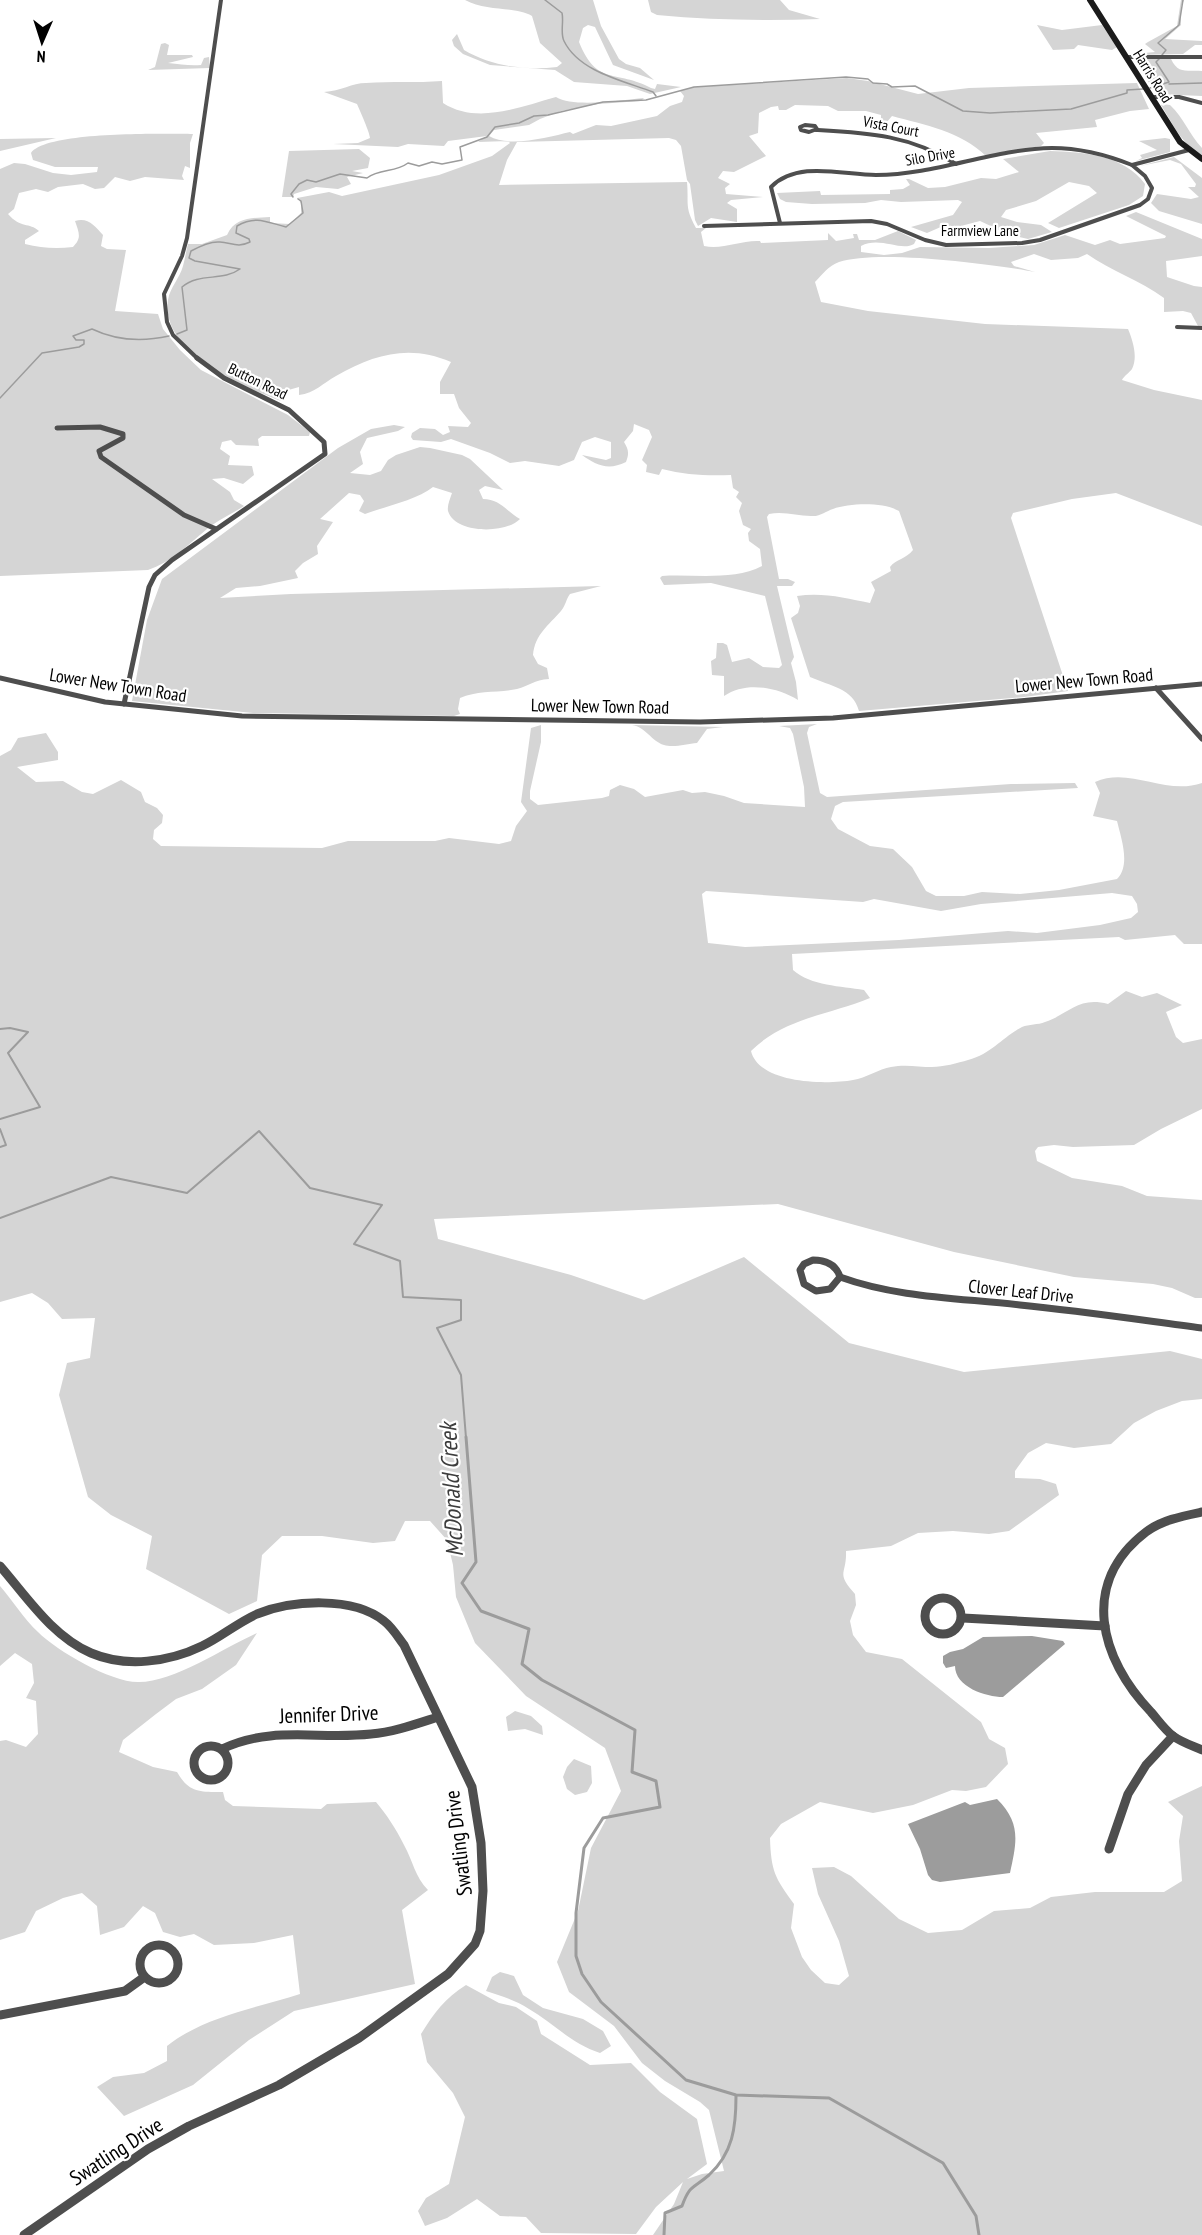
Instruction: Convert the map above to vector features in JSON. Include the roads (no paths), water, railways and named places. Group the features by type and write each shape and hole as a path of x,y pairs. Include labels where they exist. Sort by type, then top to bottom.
{"street":[{"name":"Button Road","path":"124,704 149,587 160,570 325,454 326,448 324,442 290,410 206,367 173,335 167,322 164,294 182,256 189,225 221,0"},
{"name":"Harris Road","path":"1090,0 1180,142 1202,159"},
{"path":"1127,57 1202,57"},
{"path":"1151,96 1179,97 1202,104"},
{"name":"Vista Court","path":"816,130 865,132 911,140 934,149 956,164"},
{"name":"Silo Drive","path":"780,223 771,187 784,177 808,172 896,174 1029,150 1056,148 1094,152 1132,165"},
{"path":"1132,165 1190,150"},
{"name":"Farmview Lane","path":"704,226 880,222 932,242 953,245 1028,242 1127,210 1144,202 1151,195 1152,188 1145,176 1132,165"},
{"path":"1177,327 1202,328"},
{"path":"57,428 119,431 123,434 123,438 99,451 101,457 156,493 184,515 216,529"},
{"name":"Lower New Town Road","path":"0,678 66,695 124,704 275,717 734,722 833,718 1202,684"},
{"path":"1156,688 1202,739"},
{"name":"Clover Leaf Drive","path":"840,1277 834,1287 821,1291 807,1287 801,1281 799,1274 801,1267 808,1262 822,1260 835,1266 840,1277 862,1285 921,1297 1021,1305 1202,1328"},
{"path":"1202,1512 1172,1519 1148,1531 1129,1548 1111,1574 1104,1604 1105,1636 1114,1663 1133,1694 1173,1736 1202,1750"},
{"name":"Swatling Drive","path":"0,1566 63,1636 87,1651 115,1660 142,1662 172,1658 202,1646 257,1614 285,1605 320,1603 357,1608 384,1620 402,1642 438,1717 464,1764 473,1791 480,1835 484,1910 476,1942 455,1968 342,2051 260,2094 167,2137 24,2235"},
{"path":"945,1599 957,1604 963,1618 957,1630 945,1633 928,1625 923,1614 927,1604 932,1600 945,1599"},
{"path":"963,1618 1105,1626"},
{"name":"Jennifer Drive","path":"222,1749 229,1758 229,1764 222,1775 210,1780 198,1776 193,1766 196,1756 205,1748 222,1749 257,1736 277,1733 372,1734 438,1717"},
{"path":"1109,1849 1128,1794 1146,1765 1173,1736"},
{"path":"164,1945 175,1951 178,1963 173,1976 154,1984 143,1978 139,1966 144,1953 150,1948 164,1945"},
{"path":"0,2015 125,1991 143,1978"}],"waterway":[{"path":"545,0 562,13 564,41 580,60 603,74 653,92 656,96"},
{"path":"1162,55 1166,50 1158,43 1179,25 1183,0"},
{"path":"1150,88 1169,82 1156,62 1160,58"},
{"path":"293,197 291,194 299,184 307,180 316,182 340,174 367,178 408,163 419,166 432,162 442,164 462,160 460,147 487,137 495,127 519,123 534,116 548,115 603,102 646,100 694,87 846,77 868,79 873,83 887,84 892,87 915,86 963,111 990,113 1071,109 1127,93 1127,90 1143,89"},
{"path":"1169,84 1202,83"},
{"path":"177,334 187,330 182,287 189,282 226,275 240,269 195,261 189,258 191,251 213,242 238,245 250,242 249,239 236,233 237,226 250,221 261,220 286,227 303,213 301,201 298,199"},
{"path":"0,398 42,353 79,347 84,344 84,340 76,340 73,336 92,329 111,336 130,339 169,336"},
{"name":"McDonald Creek","path":"0,1029 10,1028 28,1032 8,1053 40,1107 0,1119"},
{"name":"McDonald Creek","path":"0,1129 6,1145 0,1147"},
{"name":"McDonald Creek","path":"0,1218 111,1177 187,1193 259,1131 310,1188 382,1205 354,1244 400,1261 403,1297 461,1300 461,1320 437,1328 461,1375 466,1438"},
{"name":"McDonald Creek","path":"466,1437 476,1562 462,1583 481,1611 529,1629 522,1664 542,1680 635,1730 632,1772 656,1781 660,1807 603,1818 584,1848 576,1913 576,1956 582,1974 601,2002 686,2080 736,2095 829,2098 943,2163 976,2216 979,2235"},
{"path":"664,2235 665,2213 682,2206 690,2190 717,2167 728,2149 734,2129 736,2096"}]}
